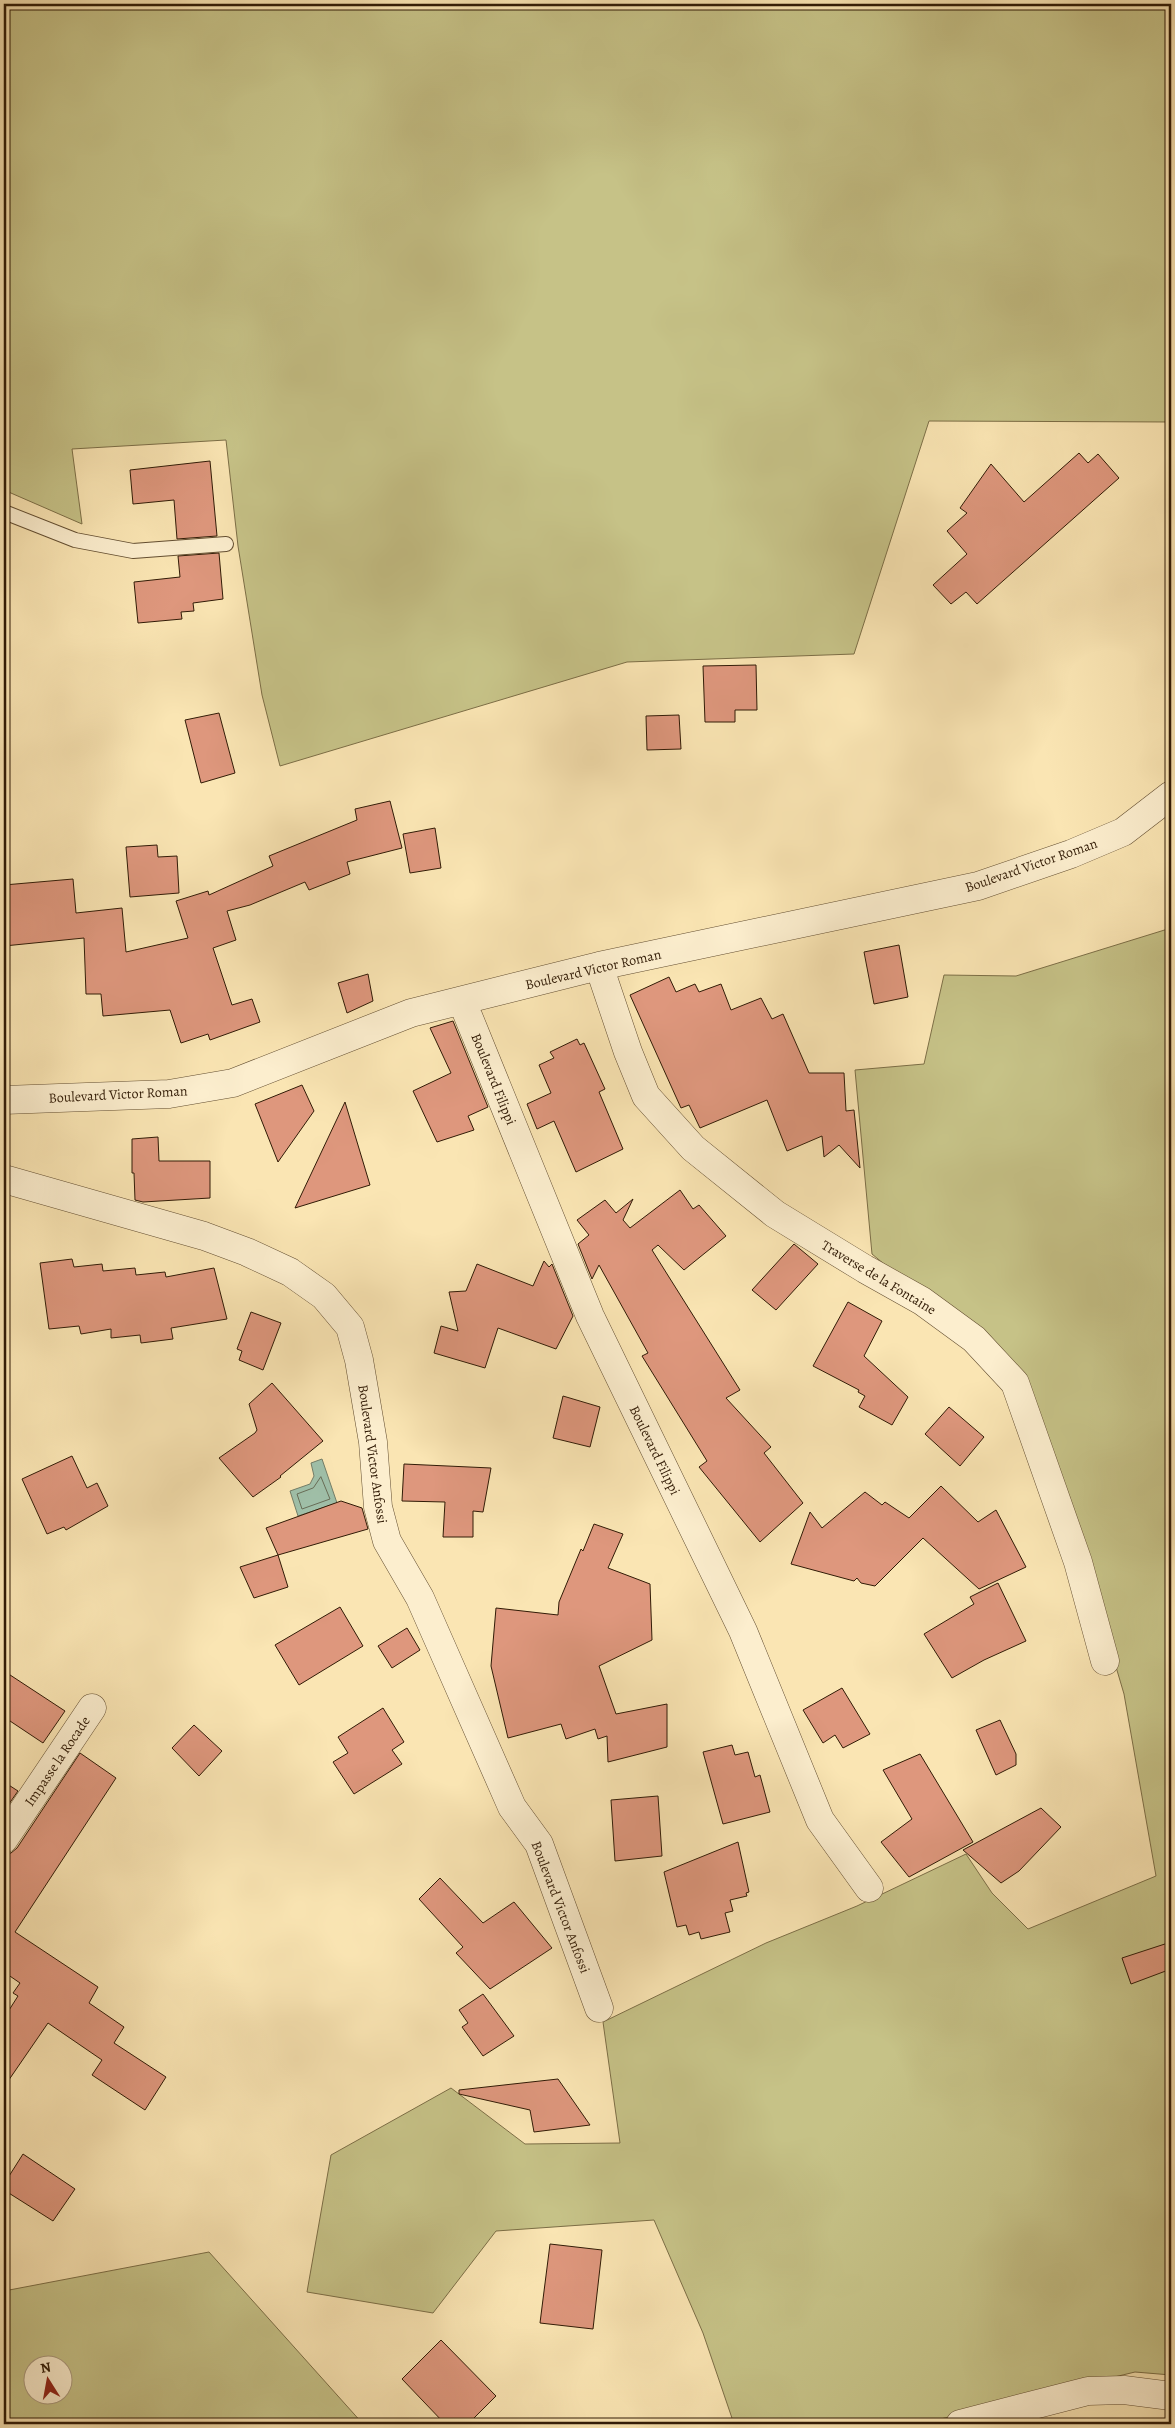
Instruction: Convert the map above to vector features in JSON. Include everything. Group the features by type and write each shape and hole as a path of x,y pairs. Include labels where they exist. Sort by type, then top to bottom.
{"street":[{"name":"Boulevard Victor Roman","path":"4,1100 169,1094 233,1083 411,1014 599,966 978,886 1071,854 1123,832 1171,795"},
{"name":"Traverse de la Fontaine","path":"599,966 628,1052 646,1096 693,1148 775,1214 866,1269 922,1300 974,1339 1015,1383 1078,1562 1105,1660"},
{"name":"Boulevard Filippi","path":"462,1001 590,1316 743,1631 820,1820 869,1888"},
{"name":"Boulevard Victor Anfossi","path":"4,1179 204,1236 248,1252 290,1272 324,1296 350,1327 359,1360 373,1442 378,1507 388,1541 420,1598 512,1807 539,1844 599,2008"},
{"name":"Impasse la Rocade","path":"4,1839 92,1708"},
{"path":"960,2424 1088,2390 1124,2390 1171,2396"}],"lane":[{"path":"4,512 75,540 133,551 226,544"}],"shaded area":[{"path":"4,4 1171,4 1171,422 929,421 854,654 627,662 280,766 262,695 238,546 226,440 72,449 82,524 4,490"},
{"path":"1171,928 1171,2375 1135,2372 920,2424 734,2424 703,2333 654,2220 496,2231 433,2313 307,2292 331,2155 451,2088 525,2144 620,2143 603,2022 766,1943 857,1906 966,1854 992,1893 1028,1929 1156,1876 1124,1694 1059,1474 1028,1384 872,1254 855,1070 924,1064 944,975 1016,976"},
{"path":"209,2252 363,2424 4,2424 4,2291"}],"water":[{"path":"322,1459 337,1503 298,1516 290,1491 310,1484 314,1476 311,1463"}],"building":[{"path":"1079,453 1088,463 1098,454 1119,478 977,604 966,592 951,604 933,585 967,554 947,531 967,513 960,508 991,464 1024,502"},
{"path":"210,461 217,536 177,539 174,500 133,504 130,470"},
{"path":"219,553 223,599 193,603 194,611 181,612 182,619 138,623 134,582 180,577 178,556"},
{"path":"756,665 757,710 735,710 735,722 705,722 703,666"},
{"path":"219,713 235,773 201,783 185,720"},
{"path":"679,715 681,749 647,750 646,716"},
{"path":"390,801 402,848 347,862 350,874 309,890 305,882 250,905 227,911 236,940 213,948 232,1005 252,999 260,1022 210,1040 208,1034 181,1043 170,1010 103,1016 101,994 86,994 84,938 4,946 4,885 73,879 76,913 122,908 126,952 188,938 176,901 208,891 209,895 273,866 269,856 357,820 355,809"},
{"path":"435,828 441,868 410,873 403,834"},
{"path":"157,845 158,857 177,856 179,893 130,897 126,847"},
{"path":"899,945 908,997 874,1004 864,952"},
{"path":"368,974 373,1001 347,1013 338,983"},
{"path":"669,977 676,992 695,984 699,992 721,984 731,1010 761,998 772,1019 783,1014 809,1073 844,1073 846,1111 854,1110 860,1168 839,1145 824,1157 822,1136 787,1151 767,1100 700,1128 689,1105 681,1108 630,995"},
{"path":"453,1021 488,1107 468,1116 474,1130 437,1142 413,1091 451,1073 430,1028"},
{"path":"577,1039 580,1045 584,1043 605,1089 599,1092 623,1149 576,1172 554,1121 537,1129 527,1104 551,1093 539,1065 554,1058 550,1052"},
{"path":"302,1085 314,1111 278,1162 255,1104"},
{"path":"345,1102 370,1185 295,1208"},
{"path":"158,1137 159,1161 210,1161 210,1198 143,1202 135,1200 134,1173 132,1173 132,1139"},
{"path":"680,1190 693,1209 699,1205 726,1236 684,1270 658,1245 652,1250 740,1390 726,1398 771,1447 764,1453 803,1503 760,1542 699,1467 707,1461 642,1356 648,1353 599,1265 592,1279 578,1244 589,1235 577,1220 605,1200 616,1213 633,1199 623,1220 630,1228"},
{"path":"794,1244 818,1264 776,1310 752,1290"},
{"path":"72,1259 74,1267 102,1264 103,1271 135,1268 136,1275 165,1272 166,1277 214,1268 227,1319 171,1328 173,1339 141,1343 140,1335 111,1338 111,1329 81,1334 79,1326 49,1329 40,1263"},
{"path":"544,1261 549,1267 552,1264 573,1316 556,1349 498,1328 485,1368 434,1353 441,1326 458,1331 449,1292 466,1291 477,1264 533,1286"},
{"path":"848,1302 882,1321 864,1356 908,1397 892,1425 859,1407 865,1396 858,1392 859,1390 813,1366"},
{"path":"251,1312 281,1323 263,1370 239,1360 242,1351 237,1349"},
{"path":"272,1383 323,1441 281,1477 253,1497 219,1458 255,1433 257,1430 249,1404"},
{"path":"563,1396 600,1407 590,1447 553,1438"},
{"path":"949,1407 984,1437 960,1466 925,1434"},
{"path":"72,1456 87,1488 97,1483 108,1506 66,1530 64,1527 47,1534 22,1479"},
{"path":"404,1464 491,1468 483,1512 473,1511 473,1537 443,1537 445,1502 402,1501"},
{"path":"941,1486 978,1522 996,1510 1026,1567 979,1589 923,1538 875,1586 861,1583 857,1578 854,1581 791,1564 810,1512 822,1528 865,1492 882,1505 885,1502 909,1518"},
{"path":"341,1501 362,1508 368,1529 278,1555 266,1528"},
{"path":"594,1524 623,1534 608,1568 650,1584 652,1640 599,1666 616,1714 667,1704 667,1747 608,1762 607,1736 598,1739 595,1729 566,1739 561,1724 508,1738 491,1666 496,1608 558,1615 559,1602 581,1549 583,1551"},
{"path":"278,1555 288,1587 254,1598 240,1567"},
{"path":"998,1583 1026,1641 984,1660 952,1678 924,1634 974,1604 970,1597"},
{"path":"340,1607 363,1646 299,1685 275,1645"},
{"path":"407,1628 420,1650 392,1668 378,1646"},
{"path":"4,1671 65,1711 43,1743 4,1717"},
{"path":"842,1688 870,1734 843,1748 835,1735 823,1743 803,1710"},
{"path":"383,1708 404,1742 392,1750 402,1764 354,1794 333,1762 348,1753 338,1737"},
{"path":"1000,1720 1016,1754 1016,1765 996,1775 976,1730"},
{"path":"194,1725 222,1751 199,1776 172,1748"},
{"path":"732,1745 735,1755 748,1752 755,1777 760,1775 770,1812 723,1824 703,1752"},
{"path":"80,1753 116,1778 15,1932 98,1987 89,2003 124,2027 114,2043 166,2077 145,2110 92,2075 102,2060 48,2023 4,2087 4,2018 18,1996 13,1993 20,1983 4,1972 4,1854 11,1853 17,1848"},
{"path":"920,1754 973,1842 909,1877 881,1842 912,1819 883,1770"},
{"path":"4,1782 18,1791 4,1811"},
{"path":"658,1796 662,1856 615,1861 611,1800"},
{"path":"1041,1808 1061,1827 1019,1871 1001,1883 963,1850"},
{"path":"738,1842 749,1892 746,1893 747,1896 730,1900 733,1911 725,1913 730,1932 701,1939 699,1932 689,1935 686,1925 677,1927 664,1872"},
{"path":"440,1878 483,1923 514,1902 552,1948 490,1989 456,1953 463,1947 419,1899"},
{"path":"1171,1942 1171,1969 1131,1984 1122,1958"},
{"path":"483,1994 514,2036 483,2056 462,2027 468,2023 459,2010"},
{"path":"558,2079 590,2125 534,2132 530,2110 459,2094 459,2090"},
{"path":"23,2154 75,2189 53,2221 4,2190 4,2184"},
{"path":"550,2244 602,2250 593,2329 540,2323"},
{"path":"441,2340 496,2396 468,2424 445,2424 402,2379"}]}
